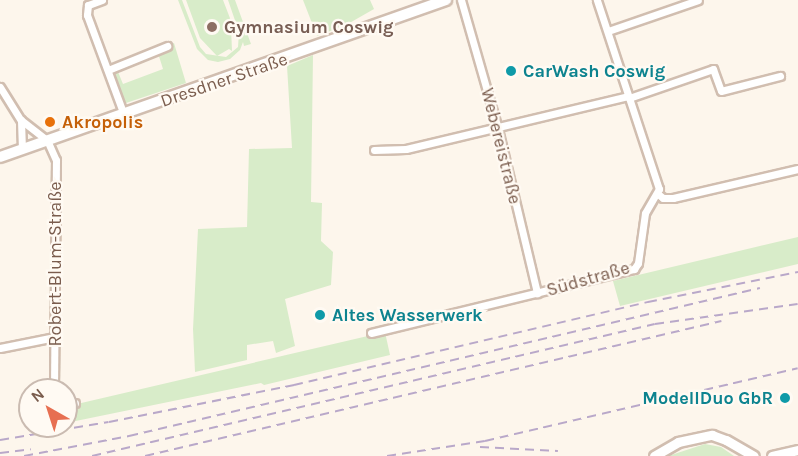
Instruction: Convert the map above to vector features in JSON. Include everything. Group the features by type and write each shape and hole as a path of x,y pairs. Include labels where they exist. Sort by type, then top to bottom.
{"main road":[{"name":"Dresdner Straße","path":"0,157 124,116 446,0"}],"street":[{"path":"102,0 88,5 87,15 124,116"},
{"name":"Webereistraße","path":"461,0 498,129 537,293"},
{"path":"597,0 658,181 658,194 663,198 673,198 798,169"},
{"path":"608,31 698,0"},
{"path":"108,70 167,46"},
{"path":"374,150 406,149 498,129 628,97 713,69 721,91 780,76"},
{"path":"0,87 21,120 47,140"},
{"path":"21,120 22,149"},
{"name":"Robert-Blum-Straße","path":"47,140 56,160 54,378"},
{"name":"Südstraße","path":"371,333 634,269 640,257 645,213 658,194"},
{"path":"0,348 55,337"},
{"path":"654,456 678,442 712,435 754,456"},
{"path":"772,456 798,450"}],"green space":[{"path":"178,0 182,0 200,47 206,54 226,57 238,47 239,32 228,0 235,0 251,44 244,46 243,42 240,50 230,59 218,62 208,60 197,49"},
{"path":"186,0 223,0 233,26 231,27 232,51 229,49 217,56 200,38"},
{"path":"303,0 370,0 374,9 346,25 317,36"},
{"path":"174,43 186,83 120,105 108,70 116,67 123,84 163,69 157,50"},
{"path":"313,55 311,202 322,203 321,241 333,252 331,285 285,299 295,346 276,353 273,341 247,345 247,360 195,372 193,329 198,229 247,227 249,149 292,148 287,66"},
{"path":"798,237 798,264 620,306 613,281"},
{"path":"385,332 390,355 264,385 261,383 78,421 78,404"},
{"path":"705,444 721,447 734,456 668,456"}],"railway":[{"path":"0,440 109,422 294,385 648,302 798,272"},
{"path":"24,456 129,436 760,288"},
{"path":"92,456 655,324 798,304"},
{"path":"145,456 721,321"},
{"path":"387,456 485,441 798,368"},
{"path":"480,447 558,451"},
{"path":"0,453 31,449"}],"place":[{"name":"Gymnasium Coswig","path":"212,27"},
{"name":"CarWash Coswig","path":"511,71"},
{"name":"Akropolis","path":"50,122"},
{"name":"Altes Wasserwerk","path":"320,315"},
{"name":"ModellDuo GbR","path":"785,398"}]}
